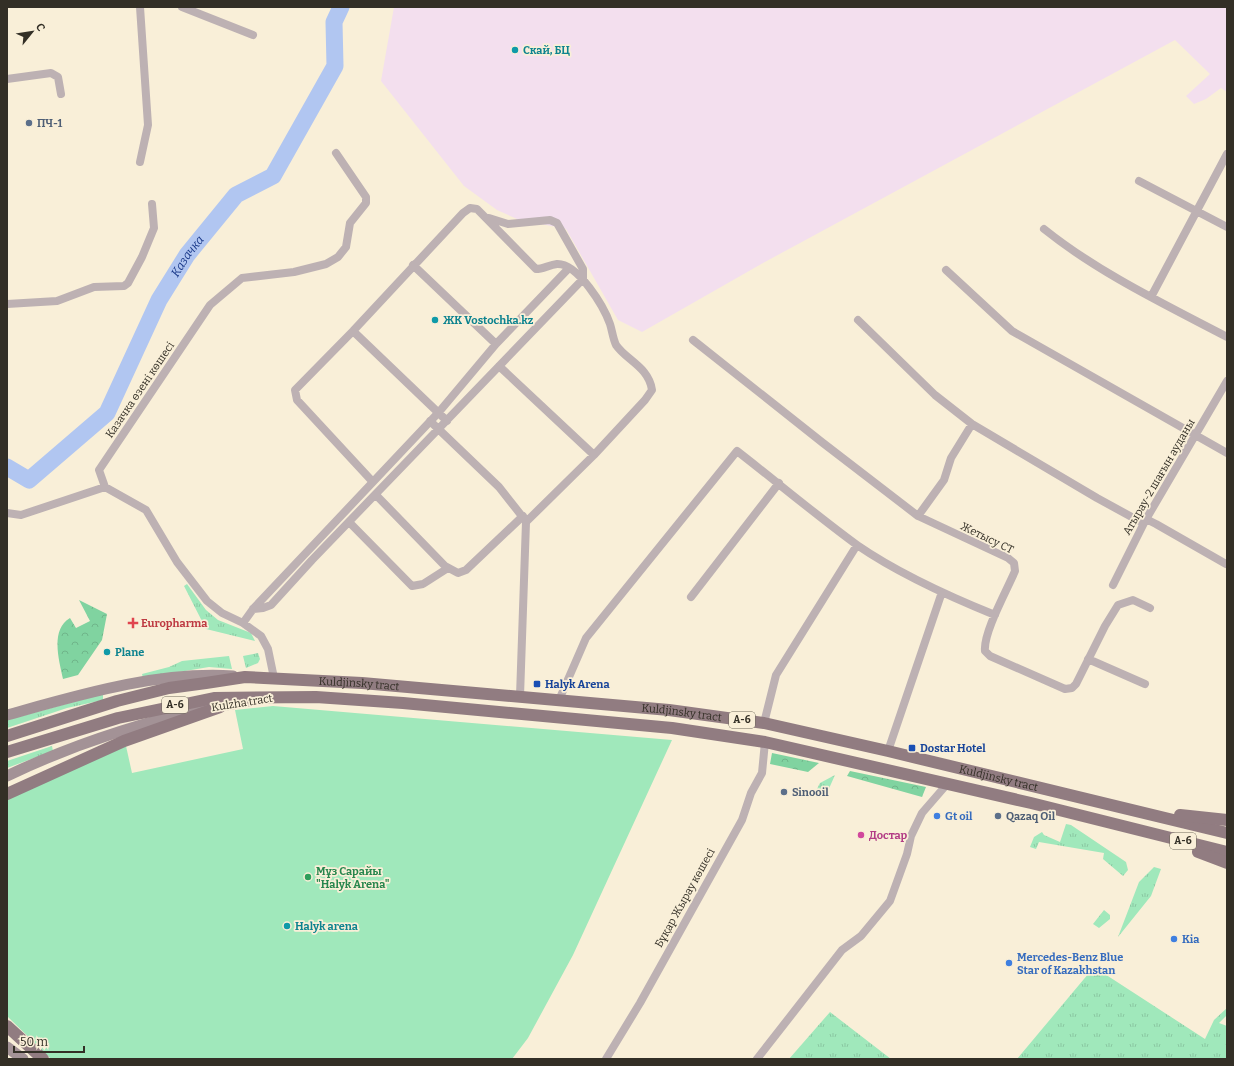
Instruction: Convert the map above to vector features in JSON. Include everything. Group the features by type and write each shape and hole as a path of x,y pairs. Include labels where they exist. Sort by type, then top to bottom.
{"main road":[{"path":"7,715 134,684 185,676 214,675 245,677"},
{"name":"Kuldjinsky tract","path":"245,677 334,681 520,696 669,710 764,723 888,751 1227,833"},
{"name":"A-6","path":"7,736 117,701 169,688 245,677"},
{"name":"Kuldjinsky tract","path":"279,697 403,703 658,726 765,742 948,783 1139,829 1227,852"},
{"name":"Kulzha tract","path":"7,776 27,766 118,733 187,712 279,697"},
{"name":"Kulzha tract","path":"7,752 118,718 214,698 279,697"},
{"path":"7,794 124,741 220,707"},
{"path":"1140,811 1227,820"},
{"path":"1139,829 1227,863"},
{"path":"7,1026 43,1059"},
{"path":"7,1047 23,1059"}],"street":[{"path":"140,7 148,125 140,162"},
{"path":"182,7 253,35"},
{"path":"7,79 51,73 58,77 60,94"},
{"name":"Казачка өзені көшесі","path":"105,487 99,470 210,305 242,278 294,272 326,264 338,257 346,247 350,223 366,203 366,197 336,153"},
{"path":"1151,297 1227,154"},
{"path":"1139,181 1227,227"},
{"path":"7,304 57,301 94,287 124,286 128,283 142,257 154,228 152,204"},
{"path":"372,480 295,396 295,390 353,331 412,265 462,213 470,208 477,209 487,218 536,269 543,269 557,264 569,268 583,279 598,301 610,323 616,345 639,366 651,383 652,390 645,400 594,456 466,570 458,573 448,568 376,495"},
{"path":"253,609 271,605 583,279 583,269 557,223 550,220 508,224 487,218"},
{"path":"1044,229 1073,252 1151,297 1227,337"},
{"path":"412,265 496,344"},
{"path":"243,623 253,609 372,480 430,421 496,344 569,268"},
{"path":"946,270 1012,331 1227,453"},
{"path":"858,320 935,395 972,424 1097,498 1139,521 1156,524 1226,564"},
{"path":"353,331 447,421"},
{"name":"Жетысу СТ","path":"693,340 918,516 1008,558 1014,563 1015,571 995,615 984,646 985,651 990,656 1065,689 1072,688 1076,684 1105,626 1118,605 1133,600 1150,608"},
{"path":"499,366 594,456"},
{"name":"Атырау-2 шағын ауданы","path":"1114,585 1145,521 1227,381"},
{"path":"430,421 499,487 525,519 520,696"},
{"path":"918,516 944,480 951,458 972,424"},
{"path":"559,700 586,638 737,451 857,545 904,573 942,592 995,615"},
{"path":"692,597 779,483"},
{"path":"7,513 21,515 105,487 146,510 177,562 206,601 222,613 243,623 261,636 268,649 274,678"},
{"path":"349,522 412,586 423,584 448,568"},
{"path":"764,723 776,675 857,545"},
{"path":"888,751 942,592"},
{"path":"1088,659 1145,684"},
{"name":"Бұқар Жырау көшесі","path":"606,1059 640,1003 742,820 751,793 762,773 765,742"},
{"path":"757,1059 842,950 861,936 890,901 912,836 922,813 948,783"}],"shaded area":[{"path":"394,7 1227,7 1227,92 1221,88 1206,99 1194,104 1186,96 1210,74 1175,40 763,263 642,332 618,320 566,229 517,219 497,210 464,186 381,81"}],"green space":[{"path":"187,584 206,610 218,620 251,633 255,641 206,629 184,586"},
{"path":"79,600 107,614 102,640 78,675 63,679 58,655 58,638 60,630 64,623 70,618 76,628 90,621"},
{"path":"258,653 260,659 258,663 246,668 243,656"},
{"path":"229,656 232,669 209,667 143,678 142,674 169,667 182,661"},
{"path":"103,694 103,700 67,708 7,728 7,720"},
{"name":"Мұз Сарайы \"Halyk Arena\"","path":"273,706 672,740 573,955 528,1038 512,1059 51,1059 7,1016 7,799 126,746 132,773 243,749 235,710"},
{"path":"52,746 53,751 7,768 7,761"},
{"path":"772,753 819,763 808,772 770,764"},
{"path":"850,771 926,787 922,797 847,776"},
{"path":"835,775 827,793 816,791 820,783"},
{"path":"1066,824 1071,825 1126,862 1128,870 1123,876 1103,859 1104,853 1039,842 1036,849 1030,847 1034,837 1042,832 1044,835 1060,842"},
{"path":"1154,867 1161,869 1151,896 1118,937 1139,882"},
{"path":"1104,910 1110,915 1110,919 1099,928 1093,924"},
{"path":"1094,967 1205,1039 1214,1020 1227,1008 1227,1015 1219,1023 1227,1026 1227,1059 1017,1059"},
{"path":"830,1012 891,1059 789,1059"}],"waterway":[{"name":"Казачка","path":"7,467 29,480 107,413 159,300 187,255 236,195 273,176 335,66 334,22 341,7"}],"place":[{"name":"Скай, БЦ","path":"515,50"},
{"name":"ПЧ-1","path":"29,123"},
{"name":"ЖК Vostochka.kz","path":"435,320"},
{"name":"Europharma","path":"133,623"},
{"name":"Plane","path":"107,652"},
{"name":"Halyk Arena","path":"537,684"},
{"name":"Dostar Hotel","path":"912,748"},
{"name":"Sinooil","path":"784,792"},
{"name":"Gt oil","path":"937,816"},
{"name":"Qazaq Oil","path":"998,816"},
{"name":"Достар","path":"861,835"},
{"name":"Мұз Сарайы \"Halyk Arena\"","path":"308,877"},
{"name":"Halyk arena","path":"287,926"},
{"name":"Kia","path":"1174,939"},
{"name":"Mercedes-Benz Blue Star of Kazakhstan","path":"1009,963"}]}
